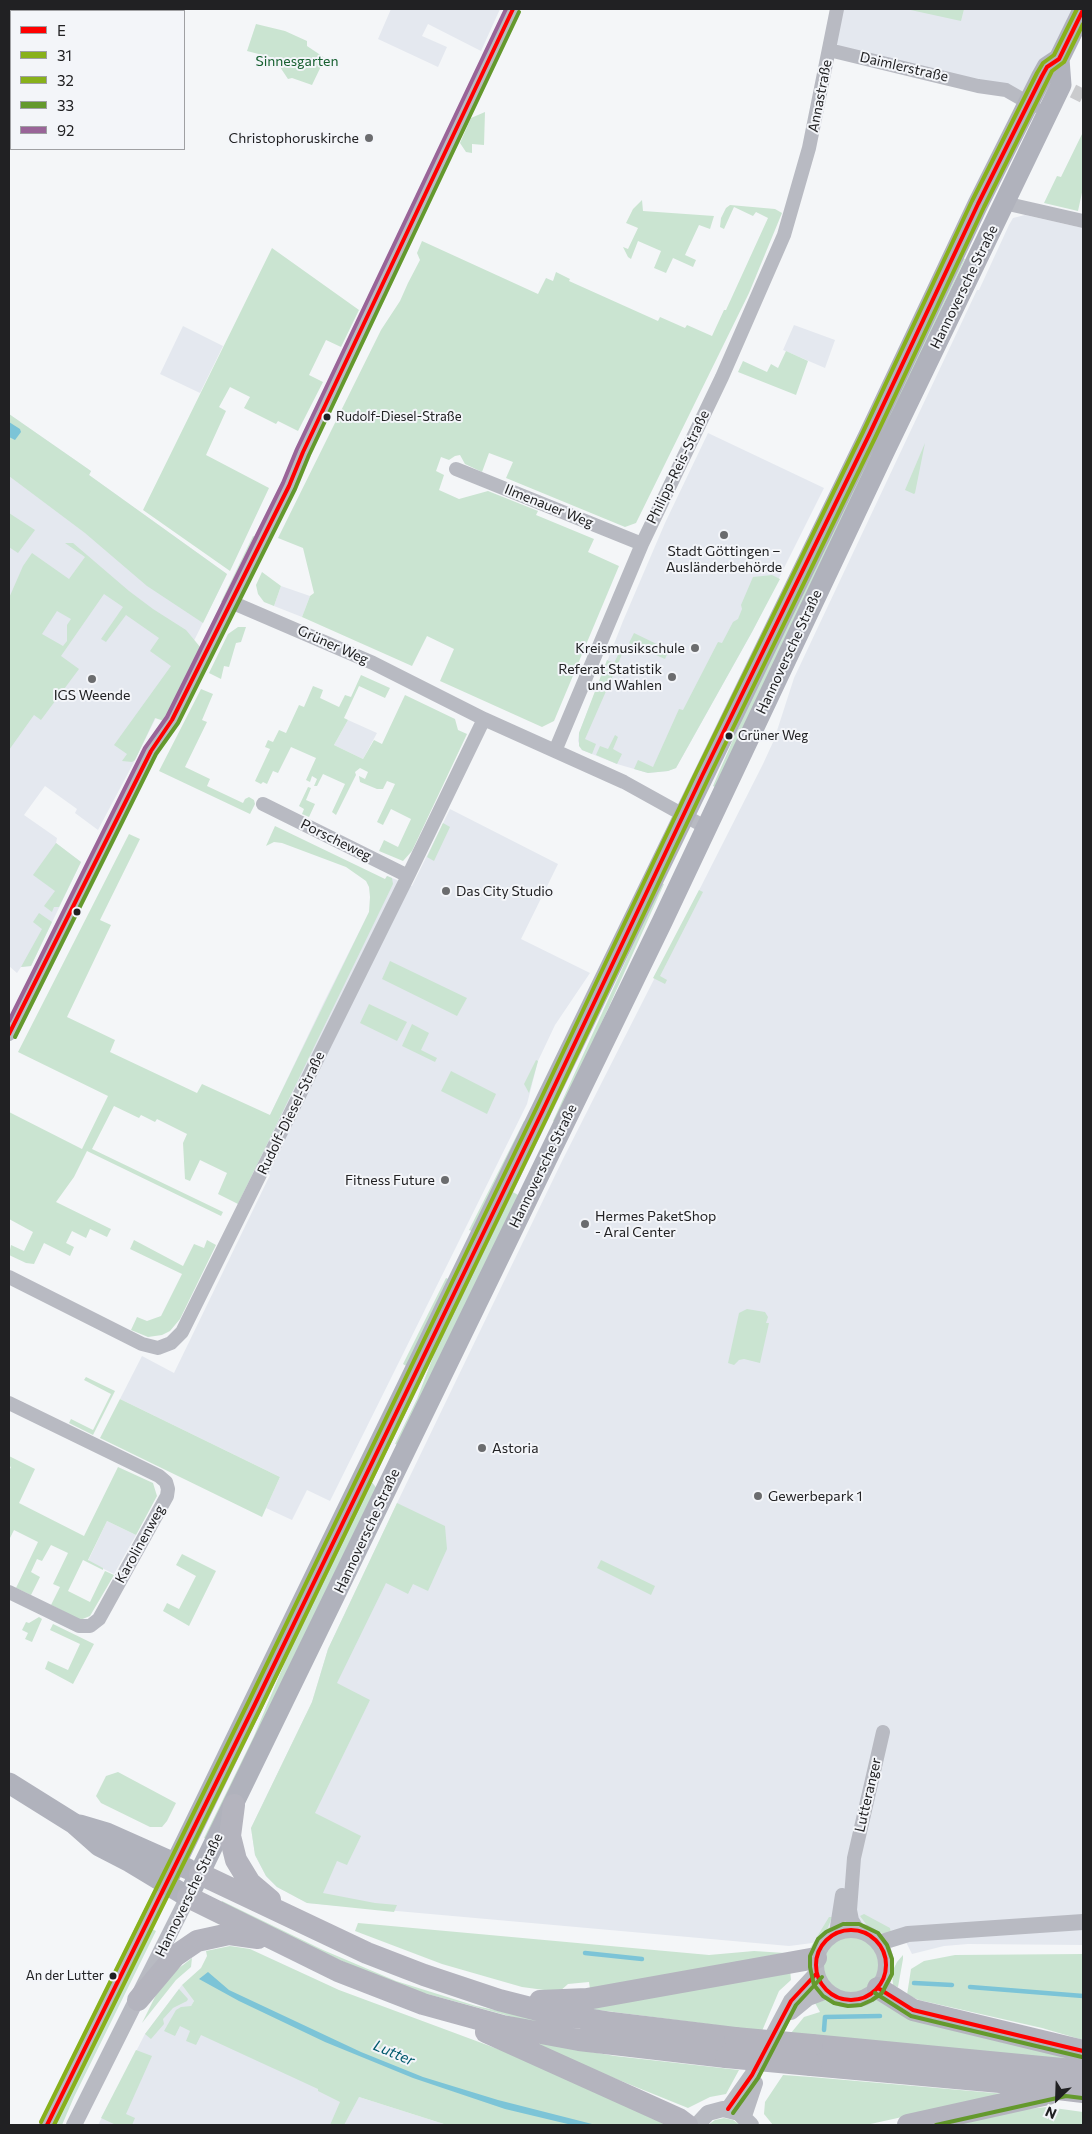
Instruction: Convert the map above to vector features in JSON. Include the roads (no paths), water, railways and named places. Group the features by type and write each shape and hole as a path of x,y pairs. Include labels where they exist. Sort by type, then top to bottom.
{"highway":[{"path":"234,1805 230,1836 238,1866 250,1882 292,1918"},
{"path":"200,1874 367,1953 424,1975 499,2000 532,2009 730,2048"},
{"path":"188,1897 281,1944 361,1981 423,2004 582,2074 679,2119 687,2125"},
{"path":"138,2000 175,1956 197,1941 229,1934 281,1944"},
{"path":"499,2000 555,2001 587,1999 816,1966"},
{"path":"878,1988 894,2000 913,2010 1083,2051"},
{"path":"423,2004 503,2026 579,2040 1083,2071"},
{"path":"812,2055 1075,2091"},
{"path":"1000,2082 1083,2075"},
{"path":"908,2125 1075,2091"}],"main road":[{"path":"1059,59 1083,10"},
{"name":"Hannoversche Straße","path":"166,1883 865,444 978,204 1024,101 1047,67 1059,59 1067,88 1048,113 1004,203 884,450 708,825 188,1897"},
{"path":"9,1783 73,1823 99,1846 188,1897"},
{"path":"73,1823 107,1833 200,1874"}],"street":[{"path":"9,1034 151,750 172,720 289,486 303,452 513,9"},
{"name":"Annastraße","path":"801,183 837,9"},
{"name":"Daimlerstraße","path":"829,50 978,86 1006,90 1048,113"},
{"name":"Philipp-Reis-Straße","path":"555,751 642,544 758,298 784,235 801,183"},
{"path":"1004,203 1083,221"},
{"name":"Ilmenauer Weg","path":"456,469 642,544"},
{"name":"Grüner Weg","path":"231,602 373,663 484,718 624,782 641,786 665,796 685,812 708,825"},
{"name":"Rudolf-Diesel-Straße","path":"9,1277 142,1344 158,1348 171,1343 182,1332 408,876 484,718"},
{"name":"Porscheweg","path":"263,804 408,876"},
{"name":"Karolinenweg","path":"9,1403 159,1476 166,1482 168,1489 167,1496 99,1619 90,1626 79,1626 9,1592"},
{"name":"Lutteranger","path":"836,1933 843,1888 854,1858 883,1732"},
{"name":"Lutteranger","path":"854,1858 850,1910 852,1920 858,1930"},
{"name":"Hannoversche Straße","path":"47,2125 166,1883"},
{"name":"Hannoversche Straße","path":"74,2125 188,1897"},
{"path":"879,1943 908,1934 924,1932 1083,1922"},
{"path":"728,2109 752,2075 791,2001 816,1966 823,1943 836,1933 844,1930 858,1930 870,1935 879,1943 886,1960 886,1972 878,1988 869,1995 859,1999 847,2000 836,1997 827,1991 820,1982 816,1966"},
{"path":"886,1960 924,1932"},
{"path":"697,2125 708,2113 718,2109 728,2109 748,2121 752,2091 780,2025 794,2009 808,1998 827,1991"}],"water":[{"path":"9,422 20,429 21,432 15,440 9,437"},
{"path":"208,1972 229,1990 361,2052 423,2077 498,2100 596,2125 572,2125 505,2109 413,2078 325,2042 239,2001 199,1979"}],"waterway":[{"path":"585,1953 642,1959"},
{"path":"914,1983 952,1985"},
{"path":"970,1987 1083,1996"},
{"path":"824,2030 825,2017 880,2016"}],"tunnel":[{"path":"1073,91 1083,96"}],"place":[{"name":"Christophoruskirche","path":"369,138"},
{"name":"Rudolf-Diesel-Straße","path":"327,417"},
{"name":"Stadt Göttingen – Ausländerbehörde","path":"724,535"},
{"name":"Kreismusikschule","path":"695,648"},
{"name":"Referat Statistik und Wahlen","path":"672,677"},
{"name":"IGS Weende","path":"92,679"},
{"name":"Grüner Weg","path":"729,736"},
{"name":"Das City Studio","path":"446,891"},
{"name":"Fitness Future","path":"445,1180"},
{"name":"Hermes PaketShop - Aral Center","path":"585,1224"},
{"name":"Astoria","path":"482,1448"},
{"name":"Gewerbepark 1","path":"758,1496"},
{"name":"An der Lutter","path":"113,1976"}],"park label":[{"name":"Sinnesgarten","path":"297,61"}],"water label":[{"name":"Lutter","path":"394,2053"}]}
